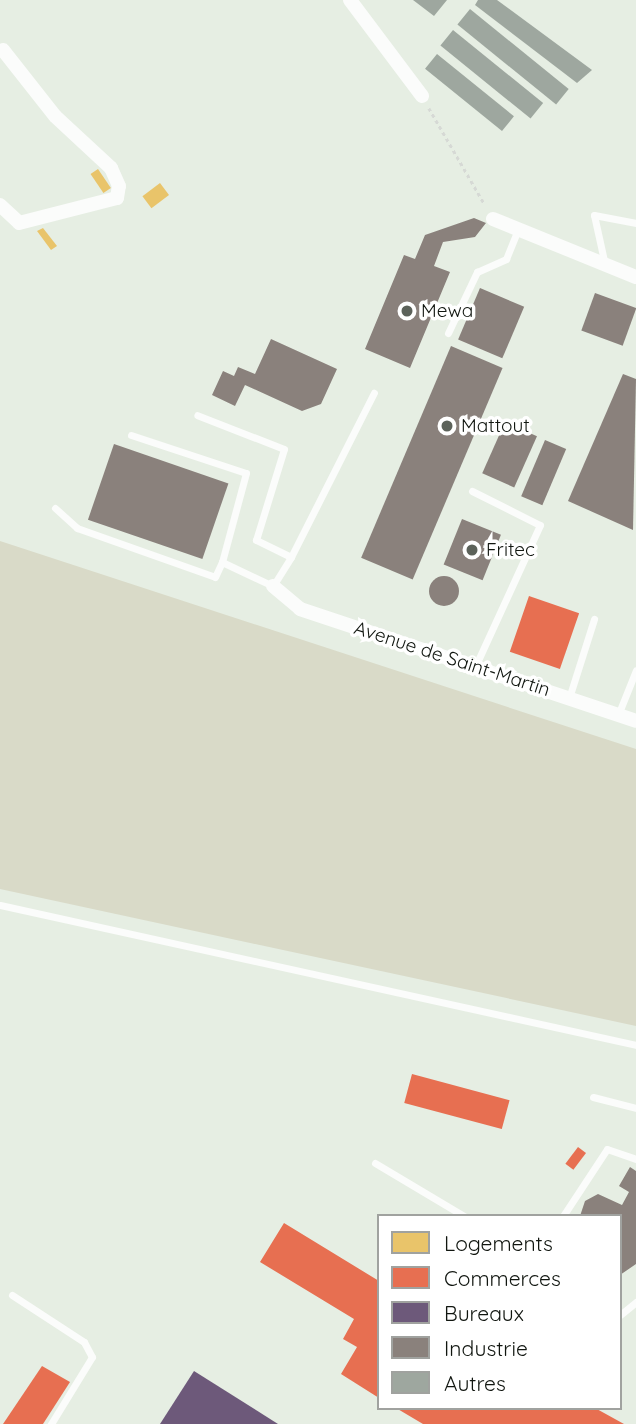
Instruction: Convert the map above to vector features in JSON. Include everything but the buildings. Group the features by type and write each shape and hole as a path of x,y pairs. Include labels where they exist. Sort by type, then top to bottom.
{"street":[{"path":"350,0 422,96"},
{"path":"0,205 19,223 117,198 119,186 111,168 55,116 3,50"},
{"path":"493,219 636,277"},
{"name":"Avenue de Saint-Martin","path":"273,586 300,609 636,721"}],"lane":[{"path":"605,265 594,215 636,223"},
{"path":"448,333 477,272 506,259 518,229"},
{"path":"222,562 273,586 291,557 374,393"},
{"path":"197,415 284,449 256,540 291,557"},
{"path":"55,508 77,528 215,576 222,562 246,473 131,435"},
{"path":"472,491 540,525 476,666"},
{"path":"569,698 594,619"},
{"path":"618,715 636,670"},
{"path":"0,905 636,1045"},
{"path":"593,1097 636,1108"},
{"path":"564,1214 607,1149 636,1159"},
{"path":"374,1163 461,1214"},
{"path":"12,1295 84,1342 92,1357 51,1424"}],"path":[{"path":"422,96 493,219"}],"green space":[{"path":"0,541 636,749 636,1026 0,889"}],"place":[{"name":"Mewa","path":"407,311"},
{"name":"Mattout","path":"447,426"},
{"name":"Fritec","path":"472,550"}]}
